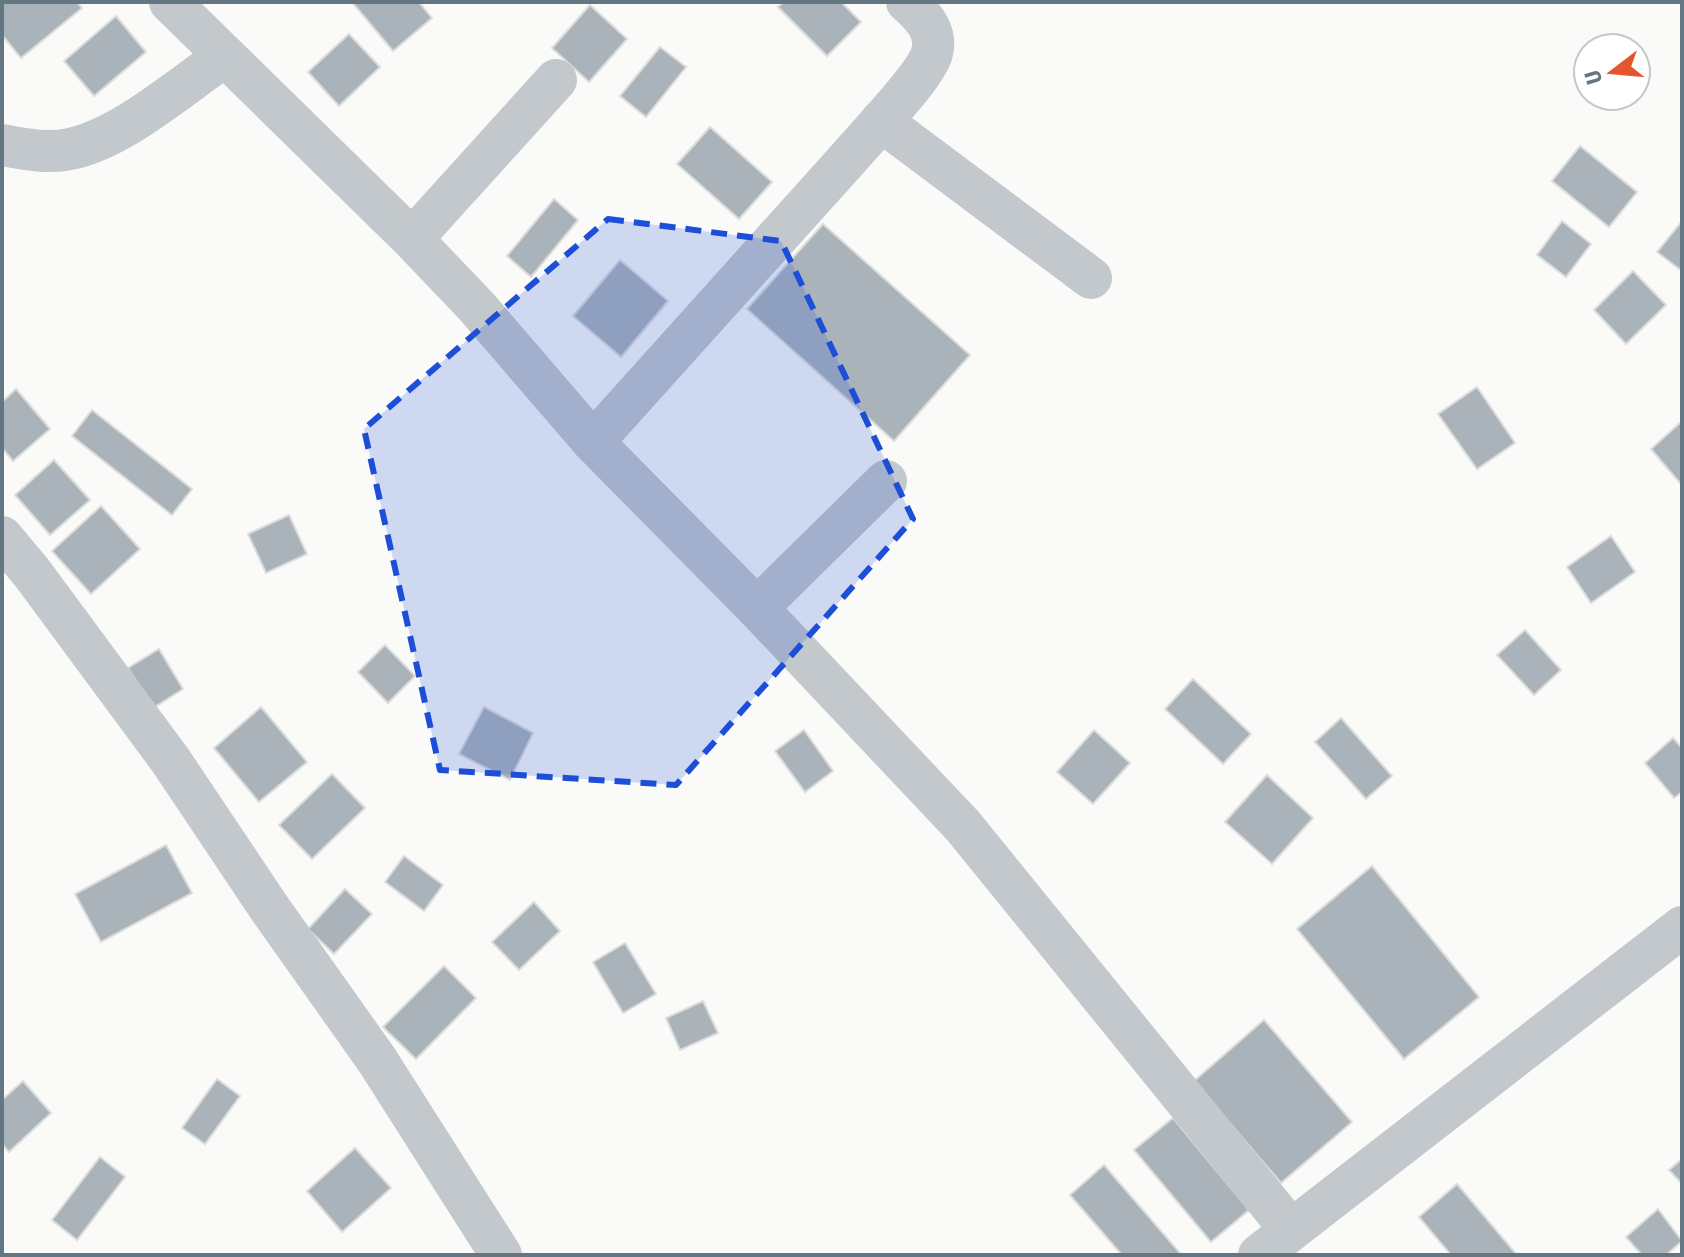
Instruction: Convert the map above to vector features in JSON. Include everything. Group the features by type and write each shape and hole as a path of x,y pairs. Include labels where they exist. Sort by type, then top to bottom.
{"street":[{"path":"170,2 412,239 476,306 593,442 757,608 963,826 1275,1242 1682,927"},
{"path":"593,442 881,121 927,64 933,50 932,36 923,15 907,2"},
{"path":"2,145 49,151 105,138 224,57"},
{"path":"412,239 556,80"},
{"path":"881,121 1091,278"},
{"path":"757,608 886,481"},
{"path":"2,537 171,761 270,909 377,1060 501,1255"}],"highlighted area":[{"path":"608,219 781,241 913,519 676,785 440,770 364,429"}],"building":[{"path":"2,2 77,2 82,8 21,58 2,35"},
{"path":"352,2 419,2 432,18 393,51"},
{"path":"784,2 841,2 861,22 827,56 778,7"},
{"path":"590,5 627,39 589,82 552,48"},
{"path":"116,16 146,52 94,96 64,61"},
{"path":"349,34 380,67 339,106 308,72"},
{"path":"660,47 686,67 646,117 620,96"},
{"path":"710,127 772,182 739,219 677,164"},
{"path":"1580,146 1637,192 1609,227 1552,181"},
{"path":"554,199 578,220 531,277 507,256"},
{"path":"1562,221 1591,244 1566,277 1537,255"},
{"path":"1682,221 1682,271 1657,252"},
{"path":"823,224 970,355 894,441 747,309"},
{"path":"620,260 668,301 621,357 573,316"},
{"path":"1633,271 1666,305 1626,344 1594,310"},
{"path":"1477,387 1515,443 1477,469 1438,414"},
{"path":"16,389 50,429 13,461 2,448 2,402"},
{"path":"92,410 192,489 172,515 72,436"},
{"path":"1681,422 1682,481 1680,483 1651,449"},
{"path":"54,460 90,500 50,535 15,495"},
{"path":"101,506 140,549 91,594 52,551"},
{"path":"289,515 307,554 266,573 248,534"},
{"path":"1611,536 1635,572 1591,603 1567,567"},
{"path":"1525,630 1561,670 1534,695 1497,655"},
{"path":"385,645 415,676 388,703 358,672"},
{"path":"159,649 183,689 153,708 128,668"},
{"path":"1193,679 1251,734 1223,764 1165,709"},
{"path":"261,707 307,762 259,802 214,748"},
{"path":"484,707 533,733 510,780 459,754"},
{"path":"1341,718 1392,776 1366,799 1315,742"},
{"path":"804,730 833,771 805,792 775,751"},
{"path":"1094,730 1130,763 1093,804 1057,772"},
{"path":"1673,738 1682,748 1682,792 1674,798 1645,763"},
{"path":"332,774 365,808 312,859 279,825"},
{"path":"1267,775 1313,818 1272,864 1225,822"},
{"path":"166,845 192,893 101,942 75,894"},
{"path":"404,856 443,885 424,911 385,882"},
{"path":"1372,866 1479,997 1404,1059 1297,929"},
{"path":"345,889 372,914 334,954 308,929"},
{"path":"534,902 560,931 519,970 492,942"},
{"path":"625,943 656,994 623,1013 593,962"},
{"path":"444,966 476,998 416,1059 383,1027"},
{"path":"703,1001 718,1033 680,1050 666,1018"},
{"path":"1264,1020 1352,1122 1281,1183 1194,1081"},
{"path":"217,1079 240,1096 205,1144 182,1128"},
{"path":"23,1081 51,1113 9,1152 2,1144 2,1100"},
{"path":"1173,1118 1249,1210 1211,1242 1134,1150"},
{"path":"355,1148 391,1188 342,1232 307,1191"},
{"path":"100,1157 125,1177 77,1240 52,1220"},
{"path":"1682,1159 1682,1184 1669,1170"},
{"path":"1104,1165 1180,1253 1122,1255 1070,1195"},
{"path":"1457,1184 1517,1255 1451,1255 1419,1217"},
{"path":"1658,1209 1682,1241 1666,1255 1642,1255 1626,1237"}]}
